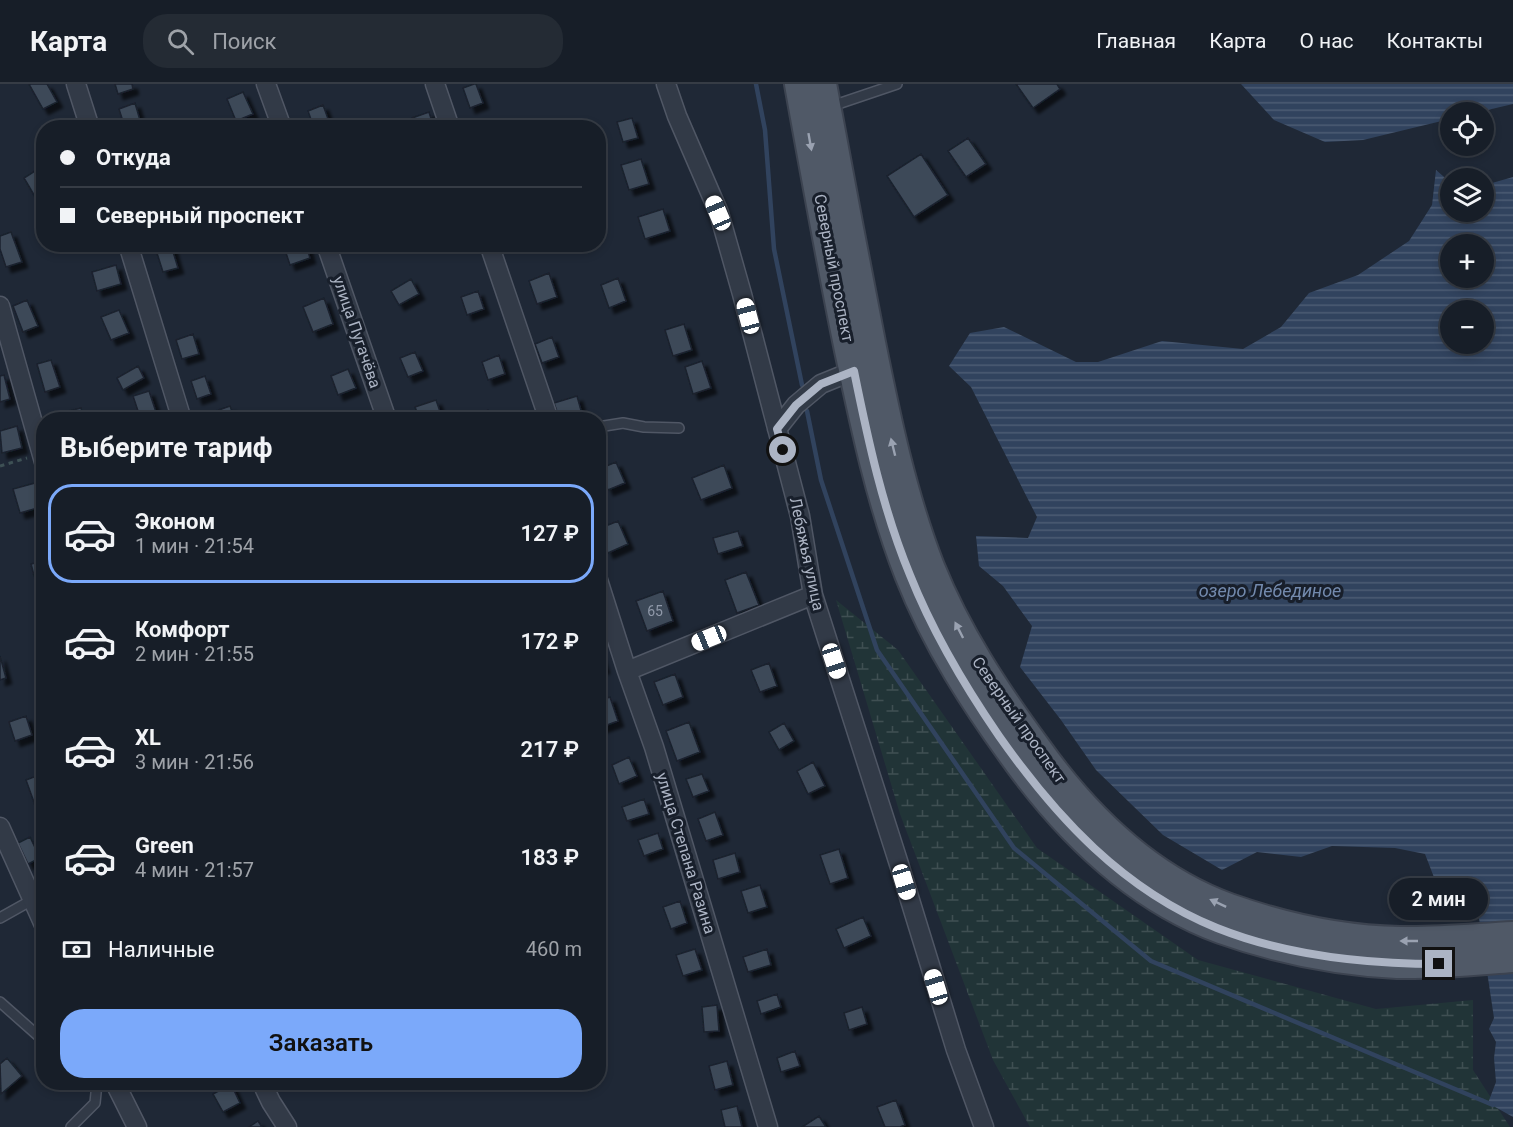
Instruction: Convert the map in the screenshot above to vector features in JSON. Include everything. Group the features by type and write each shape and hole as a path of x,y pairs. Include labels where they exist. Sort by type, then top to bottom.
{"main road":[{"name":"Северный проспект","path":"799,84 887,422 915,523 930,566 969,648 992,686 1051,768 1078,801 1117,840 1151,866 1188,889 1226,907 1311,931 1358,939 1399,941 1468,950"},
{"name":"Северный проспект","path":"824,96 834,213 854,371 865,427 893,530 928,619 949,659 973,698 1033,782 1068,824 1102,857 1138,885 1178,909 1218,928 1306,953 1355,961 1398,964 1468,950"},
{"path":"1468,950 1513,936"},
{"path":"1468,950 1513,958"}],"street":[{"path":"76,84 87,120"},
{"path":"266,84 279,120"},
{"path":"435,84 447,120"},
{"name":"Лебяжья улица","path":"666,84 718,213 742,294 800,516 813,595 956,1050 984,1127"},
{"path":"130,252 180,412"},
{"name":"улица Пугачёва","path":"329,252 384,412"},
{"path":"492,252 546,412"},
{"path":"0,306 36,436"},
{"path":"777,429 796,405 821,384 854,371"},
{"path":"627,672 813,595"},
{"name":"улица Степана Разина","path":"606,605 654,747 768,1127"},
{"path":"0,827 36,892"},
{"path":"118,1090 137,1127"},
{"path":"265,1090 287,1127"}],"lane":[{"path":"824,96 897,84"},
{"path":"606,426 623,423 644,427 679,428"},
{"path":"0,918 36,897"},
{"path":"0,1002 36,1034"},
{"path":"71,1127 95,1103 96,1090"}],"path":[{"path":"0,466 36,459"}],"green space":[{"path":"836,600 898,650 1037,848 1198,960 1376,1009 1473,1000 1473,1070 1510,1127 1030,1127 993,1060 900,814"}],"water":[{"path":"1241,84 1513,84 1513,104 1494,108 1494,102 1440,102 1440,121 1363,140 1325,142 1274,120"},
{"name":"озеро Лебединое","path":"1436,170 1440,173 1440,222 1494,222 1494,182 1513,177 1513,1117 1488,1103 1496,1082 1494,1058 1496,1042 1489,1029 1494,1018 1477,905 1435,880 1425,854 1395,848 1332,846 1301,857 1257,852 1222,870 1163,835 1096,770 1020,667 1032,626 1003,586 979,566 976,536 1028,538 1037,517 971,387 949,366 970,333 1004,327 1076,362 1098,362 1162,341 1243,349 1281,327 1309,293 1358,275 1409,241 1432,205"}],"building":[{"path":"29,84 47,84 57,102 43,109"},
{"path":"115,84 132,84 133,89 118,94"},
{"path":"476,84 483,103 470,108 463,88"},
{"path":"1016,84 1057,84 1060,89 1033,108"},
{"path":"243,92 253,114 236,120 227,99"},
{"path":"135,103 140,120 122,120 119,109"},
{"path":"323,105 328,120 311,120 308,111"},
{"path":"429,112 432,120 413,120 412,118"},
{"path":"632,118 638,138 623,142 617,122"},
{"path":"968,138 986,164 966,177 948,151"},
{"path":"921,154 948,195 914,217 887,176"},
{"path":"641,159 649,184 629,190 621,165"},
{"path":"36,170 36,198 24,178"},
{"path":"663,209 670,231 645,239 638,217"},
{"path":"11,232 22,262 6,267 0,249 0,236"},
{"path":"157,252 173,252 178,268 163,272"},
{"path":"286,252 308,252 310,258 290,265"},
{"path":"116,265 121,284 97,291 92,272"},
{"path":"549,273 557,297 537,304 529,281"},
{"path":"618,278 626,301 609,308 601,285"},
{"path":"411,279 419,294 399,305 391,291"},
{"path":"478,291 484,309 467,315 461,297"},
{"path":"324,298 333,324 313,332 303,307"},
{"path":"27,300 38,326 23,332 13,306"},
{"path":"119,310 129,333 111,340 101,317"},
{"path":"684,324 692,350 673,356 665,330"},
{"path":"193,334 199,354 182,359 176,340"},
{"path":"552,337 559,357 542,363 535,344"},
{"path":"415,352 423,371 408,377 400,358"},
{"path":"499,355 505,374 488,380 482,362"},
{"path":"51,360 60,387 45,392 37,364"},
{"path":"702,361 711,388 693,394 685,367"},
{"path":"138,366 144,378 123,390 117,378"},
{"path":"348,369 356,388 338,395 331,376"},
{"path":"4,375 10,399 0,402 0,376"},
{"path":"205,376 211,394 197,399 191,381"},
{"path":"149,391 156,412 138,412 133,396"},
{"path":"577,396 581,412 557,412 554,403"},
{"path":"436,400 440,412 417,412 415,407"},
{"path":"230,406 232,412 213,412"},
{"path":"81,408 82,412 64,412"},
{"path":"17,426 22,448 2,453 0,431"},
{"path":"616,462 625,483 608,490 606,466"},
{"path":"724,465 732,488 701,500 692,478"},
{"path":"35,483 36,508 20,513 13,489"},
{"path":"618,521 628,544 608,553 606,526"},
{"path":"738,531 743,546 718,554 713,538"},
{"path":"36,563 36,583 31,564"},
{"path":"746,572 759,605 737,613 725,580"},
{"path":"663,591 673,621 647,631 636,601"},
{"path":"0,656 6,678 0,680"},
{"path":"769,663 777,686 760,692 751,670"},
{"path":"675,674 683,697 663,705 654,682"},
{"path":"610,697 618,721 606,725 606,698"},
{"path":"26,716 32,735 15,741 9,722"},
{"path":"689,722 700,752 677,761 666,731"},
{"path":"784,723 794,741 779,750 769,732"},
{"path":"629,757 637,776 619,784 612,765"},
{"path":"813,762 825,786 808,794 797,771"},
{"path":"702,774 709,791 693,797 686,779"},
{"path":"36,776 36,805 35,805 26,780"},
{"path":"644,799 649,814 627,821 622,807"},
{"path":"715,812 723,835 706,841 698,819"},
{"path":"658,833 663,849 644,856 638,840"},
{"path":"30,837 36,850 36,860 28,864 18,843"},
{"path":"839,849 848,878 830,884 820,855"},
{"path":"735,853 740,872 718,879 713,860"},
{"path":"760,885 767,907 748,913 741,891"},
{"path":"680,901 687,923 671,929 663,907"},
{"path":"863,917 871,936 844,948 836,929"},
{"path":"695,949 702,970 683,976 676,955"},
{"path":"767,949 771,965 748,972 743,957"},
{"path":"777,994 781,1007 761,1014 757,1001"},
{"path":"717,1005 719,1031 704,1032 702,1007"},
{"path":"862,1007 867,1024 849,1030 844,1013"},
{"path":"795,1051 800,1066 781,1072 777,1058"},
{"path":"7,1058 22,1076 1,1094 0,1064"},
{"path":"727,1061 733,1085 715,1090 709,1066"},
{"path":"220,1090 234,1090 240,1103 223,1112 213,1094"},
{"path":"896,1100 905,1125 885,1127 877,1107"},
{"path":"737,1106 742,1127 725,1127 721,1110"},
{"path":"819,1116 826,1127 802,1127"},
{"path":"258,1121 262,1127 249,1127"}],"waterway":[{"path":"756,84 765,130 774,249 802,385"},
{"path":"807,411 821,480 877,650 1014,848 1151,961 1493,1105"}],"route":[{"path":"783,450 777,429 796,405 821,384 854,371 865,427 893,530 928,619 973,698 1033,782 1068,824 1102,857 1138,885 1178,909 1218,928 1306,953 1355,961 1439,964"}]}
